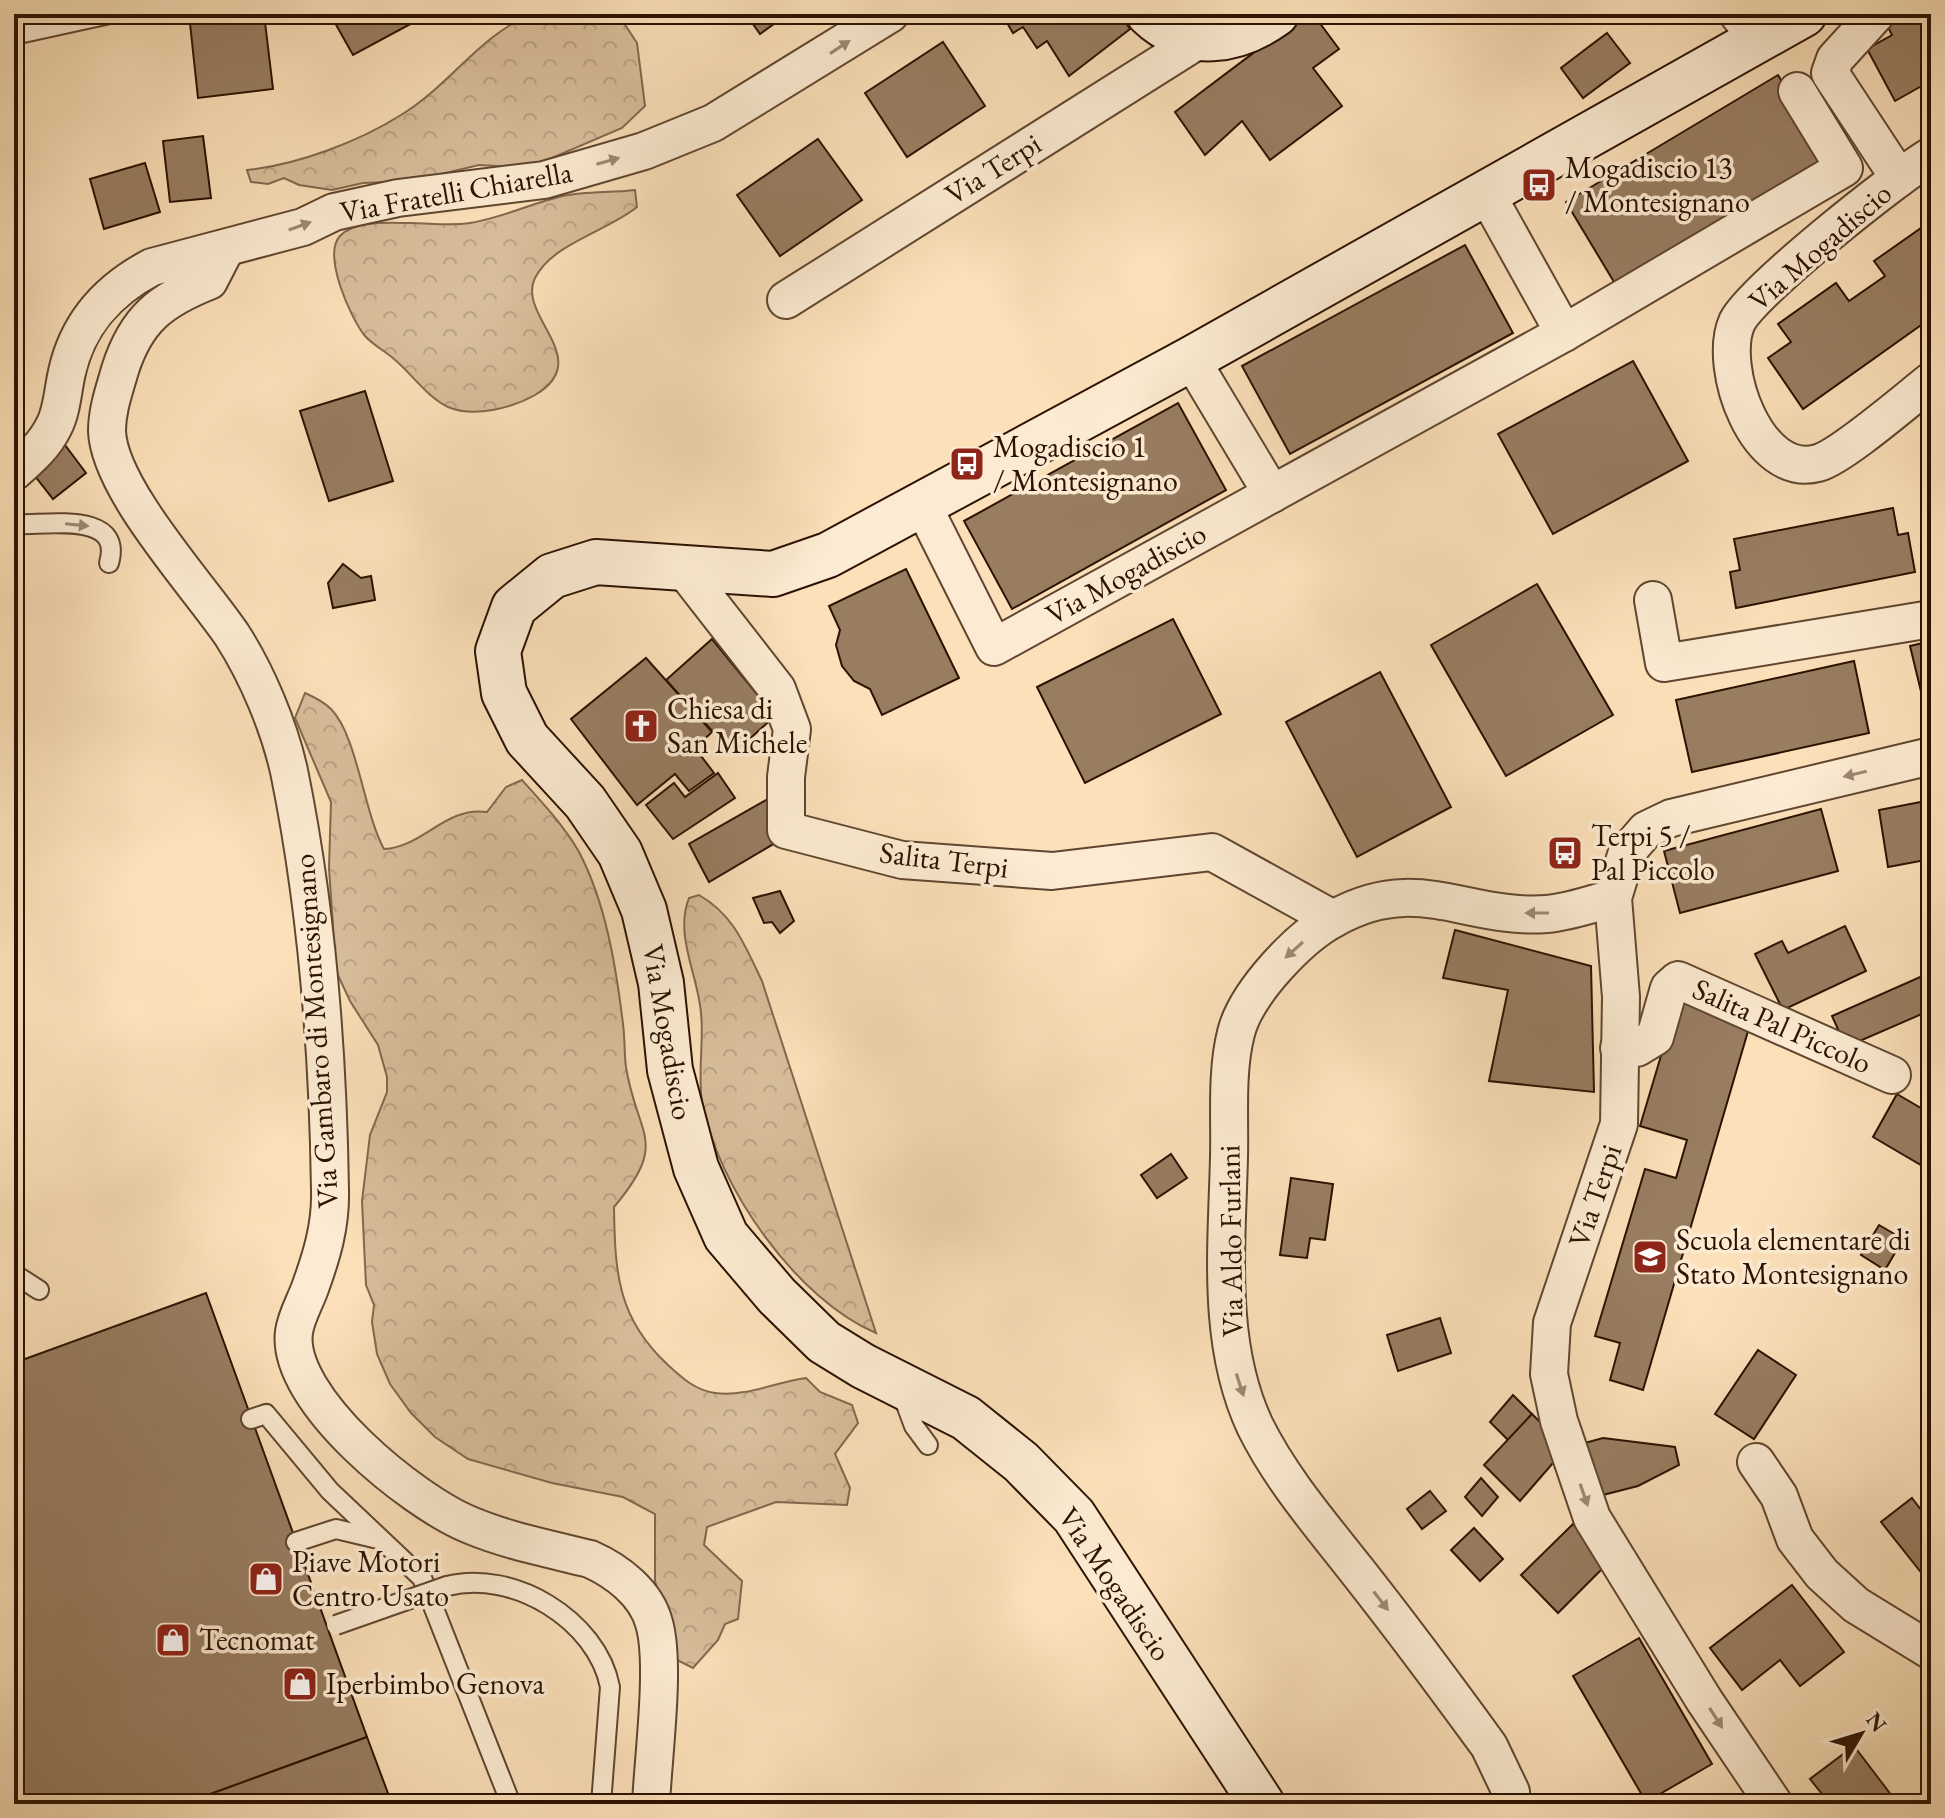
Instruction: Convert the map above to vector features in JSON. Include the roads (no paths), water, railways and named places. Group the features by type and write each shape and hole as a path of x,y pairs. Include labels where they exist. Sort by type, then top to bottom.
{"street":[{"name":"Via Fratelli Chiarella","path":"14,472 37,453 55,424 72,351 86,321 130,278 152,267 303,227 334,212 398,198 544,180 644,151 713,123 890,14"},
{"path":"1149,14 1182,33 1200,39"},
{"name":"Via Terpi","path":"786,300 1200,39 1216,41 1233,36 1256,28 1276,14"},
{"name":"Via Mogadiscio","path":"1262,1804 1074,1516 1021,1462 966,1418 824,1342 777,1296 726,1236 696,1168 670,1070 659,970 638,896 620,853 585,802 527,739 504,693 498,651 514,607 552,576 596,562 685,571 773,574 828,555 1191,359 1486,193 1748,27 1804,14"},
{"name":"Via Mogadiscio","path":"1876,14 1835,59 1830,73 1899,178"},
{"name":"Via Mogadiscio","path":"922,504 994,647 1564,333 1844,168 1797,91"},
{"name":"Via Mogadiscio","path":"1931,156 1899,178 1752,304 1738,322 1734,336 1736,380 1744,411 1763,441 1787,460 1809,465 1836,453 1931,381"},
{"path":"1486,193 1564,333"},
{"name":"Via Gambaro di Montesignano","path":"226,248 209,281 172,296 143,322 124,357 109,405 107,435 125,487 235,640 260,691 285,756 306,856 319,983 330,1191 329,1228 294,1332 295,1353 317,1402 337,1426 378,1463 434,1505 467,1525 609,1567 644,1601 654,1621 658,1647 651,1804"},
{"path":"1191,359 1272,494"},
{"name":"Salita Terpi","path":"685,571 777,689 792,729 786,777 786,830 902,860 1052,871 1212,852 1333,919"},
{"path":"1653,600 1664,663 1931,619"},
{"name":"Via Terpi","path":"1774,1804 1704,1700 1592,1518 1559,1421 1549,1374 1548,1348 1552,1323 1619,1124 1621,997 1613,898 1627,852 1646,830 1671,818 1931,756"},
{"name":"Via Aldo Furlani","path":"1512,1804 1511,1792 1489,1746 1293,1488 1255,1427 1236,1378 1226,1288 1230,1096 1236,1031 1266,979 1293,949 1333,919 1369,903 1406,896 1442,899 1506,912 1548,914 1613,898"},
{"name":"Salita Pal Piccolo","path":"1619,1048 1637,1048 1655,1037 1669,988 1678,980 1892,1075"},
{"path":"1756,1462 1779,1496 1795,1539 1822,1574 1856,1605 1931,1651"}],"lane":[{"path":"14,35 110,14"},
{"path":"14,524 92,527 109,539 113,550 109,563"},
{"path":"14,1274 39,1290"},
{"path":"898,1384 914,1426 928,1445"},
{"path":"251,1419 266,1414 299,1458 422,1578 511,1804"},
{"path":"296,1542 336,1529 381,1540"},
{"path":"336,1625 447,1586 480,1583 525,1594 565,1617 593,1646 607,1671 610,1687 601,1804"}],"place":[{"name":"Mogadiscio 13 / Montesignano","path":"1539,185"},
{"name":"Mogadiscio 1 / Montesignano","path":"967,464"},
{"name":"Chiesa di San Michele","path":"641,726"},
{"name":"Terpi 5 / Pal Piccolo","path":"1565,853"},
{"name":"Scuola elementare di Stato Montesignano","path":"1650,1257"},
{"name":"Piave Motori Centro Usato","path":"266,1579"},
{"name":"Tecnomat","path":"173,1640"},
{"name":"Iperbimbo Genova","path":"300,1684"}]}
